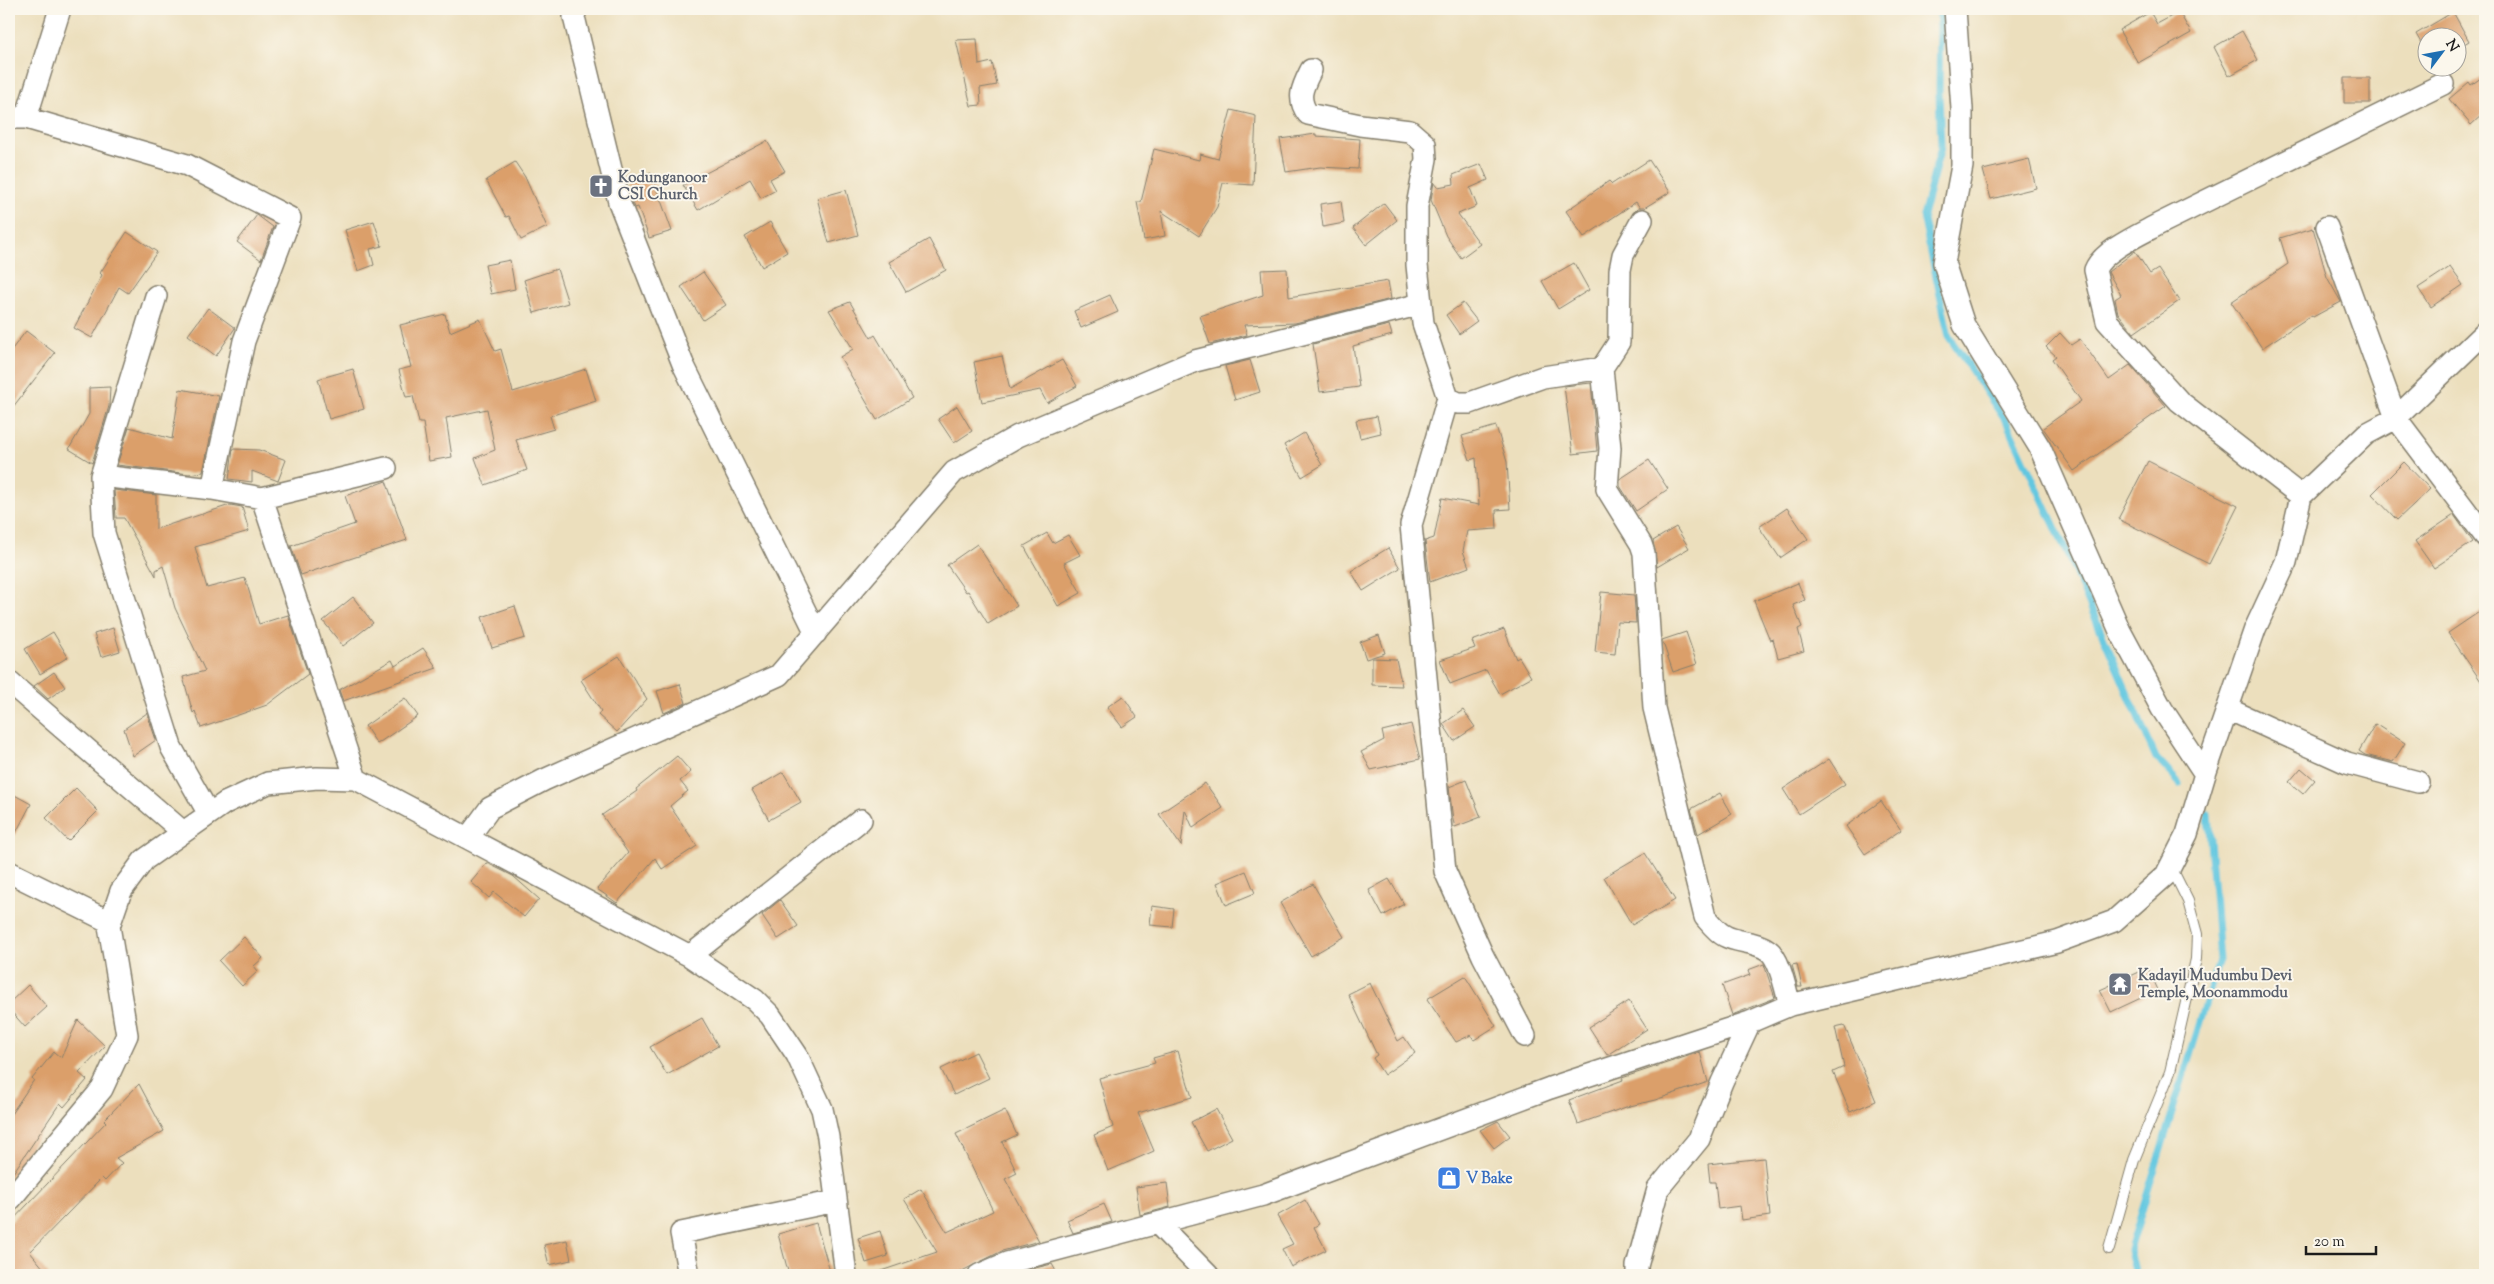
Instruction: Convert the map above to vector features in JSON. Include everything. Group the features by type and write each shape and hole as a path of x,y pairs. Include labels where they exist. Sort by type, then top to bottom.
{"street":[{"path":"60,9 17,118 187,165 290,218 244,341 212,489"},
{"path":"576,9 574,17 619,202 684,364 816,633"},
{"path":"1955,9 1962,109 1962,166 1944,264 1964,325 2040,448 2120,632 2162,709 2205,774"},
{"path":"1311,70 1301,92 1302,106 1308,114 1360,125 1410,131 1425,144 1426,159 1417,206 1417,266 1424,324 1448,398 1411,525 1445,871 1483,956 1525,1036"},
{"path":"2301,496 2179,401 2107,320 2095,270 2097,263 2114,250 2159,224 2443,84"},
{"path":"1642,220 1623,256 1620,270 1619,342 1602,368 1610,448 1607,489 1641,544 1644,553 1654,708 1705,917 1715,929 1726,937 1746,941 1770,951 1778,964 1790,1005"},
{"path":"2327,227 2396,418 2485,536"},
{"path":"156,296 101,476 104,533 168,738 189,781 209,814"},
{"path":"468,838 490,808 521,792 779,675 954,472 1018,436 1195,361 1421,304"},
{"path":"979,1275 1007,1263 1263,1194 1550,1088 1750,1022 1790,1005 2058,942 2114,921 2166,874 2187,834 2205,774 2255,629 2286,562 2301,496 2366,434 2396,418 2482,343"},
{"path":"1448,398 1458,403 1470,403 1543,377 1602,368"},
{"path":"101,476 212,489 262,498 386,468"},
{"path":"262,498 356,779"},
{"path":"9,682 183,832"},
{"path":"2228,708 2347,763 2418,782"},
{"path":"9,1201 102,1089 127,1035 108,926 121,891 144,860 225,803 268,783 317,778 356,779 690,956 755,1000 770,1015 796,1055 822,1110 828,1137 846,1275"},
{"path":"690,956 861,820"},
{"path":"9,872 110,922"},
{"path":"1638,1275 1638,1266 1658,1189 1699,1139 1722,1082 1750,1022"},
{"path":"689,1275 681,1232 836,1201"},
{"path":"1157,1223 1208,1275"}],"lane":[{"path":"2109,1249 2134,1160 2170,1072 2196,959 2197,934 2188,902 2171,866"}],"building":[{"path":"2150,12 2157,24 2179,12 2191,33 2138,63 2119,30"},
{"path":"2453,12 2462,28 2426,28"},
{"path":"2242,31 2258,60 2229,76 2214,47"},
{"path":"977,39 979,65 992,62 997,85 980,88 981,105 971,106 956,40"},
{"path":"2485,75 2485,112 2471,125 2449,99 2469,82 2471,85"},
{"path":"2344,78 2370,78 2370,103 2344,103"},
{"path":"1231,110 1256,116 1253,185 1223,183 1217,207 1199,236 1161,211 1165,236 1144,240 1137,202 1141,202 1154,149 1199,160 1200,154 1218,159"},
{"path":"1316,134 1316,136 1360,139 1358,169 1320,167 1286,172 1280,139"},
{"path":"767,141 785,171 770,179 776,190 761,198 750,179 698,210 683,185"},
{"path":"2029,159 2036,188 1991,199 1983,170"},
{"path":"1649,160 1670,192 1644,208 1640,208 1636,202 1584,237 1566,211 1609,181 1612,184"},
{"path":"515,162 525,177 547,227 521,240 509,216 506,217 486,180"},
{"path":"1481,164 1488,180 1470,188 1477,206 1458,214 1480,244 1461,258 1446,236 1431,200 1434,182 1438,187 1454,184 1453,175"},
{"path":"651,173 672,231 649,238 638,207 635,208 627,183"},
{"path":"846,190 858,235 829,243 817,198"},
{"path":"1341,201 1344,223 1323,227 1320,204"},
{"path":"1384,203 1397,220 1366,245 1353,228"},
{"path":"257,215 273,227 261,260 237,242"},
{"path":"374,221 382,246 370,249 374,265 358,271 345,230"},
{"path":"770,222 787,252 762,267 745,237"},
{"path":"2313,228 2327,277 2341,302 2313,317 2312,315 2262,348 2231,302 2288,264 2280,238"},
{"path":"127,232 157,252 128,293 119,287 92,338 74,328 102,275 100,273"},
{"path":"929,239 946,270 906,292 889,262"},
{"path":"2135,251 2150,274 2158,269 2179,301 2134,333 2118,313 2115,299 2121,295 2108,272"},
{"path":"510,260 515,289 491,294 485,265"},
{"path":"1574,263 1589,290 1558,309 1542,281"},
{"path":"2450,267 2463,285 2431,307 2418,288"},
{"path":"557,269 568,303 534,313 524,280"},
{"path":"1287,269 1289,297 1388,281 1391,299 1295,323 1244,325 1247,335 1210,344 1200,316 1263,295 1261,270"},
{"path":"703,272 726,305 703,320 681,287"},
{"path":"1110,295 1118,312 1081,328 1074,311"},
{"path":"850,302 871,338 875,335 912,398 877,420 840,357 853,349 829,310"},
{"path":"1463,303 1477,321 1459,334 1446,315"},
{"path":"208,308 235,328 216,356 188,335"},
{"path":"445,314 450,332 480,319 495,351 501,349 513,392 586,369 596,401 550,416 554,429 516,440 527,470 485,485 475,458 495,450 487,409 446,418 452,457 429,461 423,423 419,423 413,396 406,397 399,370 411,367 400,325"},
{"path":"1389,325 1392,335 1353,346 1359,387 1320,392 1313,344"},
{"path":"26,331 55,353 9,412 9,353"},
{"path":"2060,333 2071,345 2080,339 2109,380 2130,365 2166,406 2074,471 2043,428 2081,401 2052,359 2056,356 2046,347"},
{"path":"1002,356 1010,389 1062,360 1077,386 1047,403 1040,390 982,402 974,362"},
{"path":"1250,360 1260,392 1235,400 1225,366"},
{"path":"353,369 364,409 329,419 318,379"},
{"path":"1591,383 1597,451 1573,454 1564,386"},
{"path":"110,387 109,406 92,463 69,449 89,414 89,388"},
{"path":"180,389 219,396 203,472 189,474 117,465 129,427 172,439"},
{"path":"957,406 972,431 954,443 938,419"},
{"path":"1377,416 1381,433 1360,438 1356,420"},
{"path":"1496,426 1507,462 1510,509 1496,510 1497,529 1467,531 1463,551 1469,567 1430,582 1425,541 1434,538 1442,498 1479,505 1476,458 1470,460 1462,436"},
{"path":"1304,433 1322,465 1302,477 1284,445"},
{"path":"233,449 259,450 286,460 278,481 252,471 252,482 229,479"},
{"path":"1649,460 1668,489 1636,511 1620,486 1620,479"},
{"path":"2148,461 2238,506 2209,564 2118,519"},
{"path":"2404,462 2430,489 2397,520 2372,494"},
{"path":"386,481 407,540 301,575 291,546 355,524 345,496"},
{"path":"114,490 156,495 156,529 230,505 242,507 249,531 195,547 207,588 245,578 259,624 288,615 308,674 267,705 201,728 195,711 193,713 183,677 205,671 175,608 163,566 156,570 156,576 124,518 116,518"},
{"path":"1787,508 1808,539 1780,558 1759,527"},
{"path":"2454,515 2473,542 2434,568 2415,541"},
{"path":"1676,527 1689,548 1657,567 1653,541"},
{"path":"1047,533 1053,543 1068,535 1080,555 1064,563 1081,593 1058,606 1024,546"},
{"path":"977,544 1017,606 988,624 968,591 966,592 947,565"},
{"path":"1388,548 1400,568 1363,591 1351,571"},
{"path":"1798,583 1805,600 1793,605 1802,627 1798,629 1804,651 1778,658 1773,639 1770,640 1754,601"},
{"path":"1601,592 1634,595 1636,623 1618,622 1615,654 1595,652"},
{"path":"353,597 373,623 343,646 323,621"},
{"path":"515,606 525,638 492,648 482,617"},
{"path":"2485,608 2485,687 2448,633"},
{"path":"113,628 120,651 101,657 94,634"},
{"path":"1504,629 1516,659 1519,657 1531,677 1500,694 1486,670 1450,684 1440,660 1475,648 1472,641"},
{"path":"53,632 68,657 40,674 25,649"},
{"path":"1686,632 1697,664 1673,672 1662,640"},
{"path":"1379,635 1385,653 1366,659 1360,642"},
{"path":"423,648 437,668 343,701 339,690 392,660 395,666"},
{"path":"619,656 647,699 617,732 598,715 601,711 581,680"},
{"path":"1372,658 1396,659 1402,686 1372,685"},
{"path":"54,672 65,687 48,699 34,686"},
{"path":"680,684 686,703 664,713 657,691"},
{"path":"1123,696 1137,717 1122,727 1107,707"},
{"path":"405,698 418,716 377,744 365,726"},
{"path":"1463,710 1475,727 1454,741 1443,724"},
{"path":"147,713 156,740 133,756 124,729"},
{"path":"1411,724 1420,759 1371,770 1361,752 1384,740 1382,731"},
{"path":"2375,724 2405,743 2393,762 2365,755 2359,751"},
{"path":"677,756 691,772 680,781 688,791 670,806 697,846 662,869 655,858 617,903 597,889 628,853 602,815 637,791 636,789"},
{"path":"1829,759 1845,784 1799,814 1783,789"},
{"path":"2301,768 2315,780 2303,794 2289,782"},
{"path":"783,772 801,802 769,820 752,790"},
{"path":"1466,780 1481,817 1455,827 1449,787"},
{"path":"1205,783 1223,808 1193,828 1185,810 1181,846 1159,814"},
{"path":"76,788 98,811 68,841 46,818"},
{"path":"9,792 31,804 9,846"},
{"path":"1720,793 1732,814 1698,834 1691,809"},
{"path":"1881,801 1901,830 1865,854 1846,826"},
{"path":"1645,853 1675,900 1632,925 1604,877"},
{"path":"487,863 513,876 539,899 524,917 494,892 489,898 471,882"},
{"path":"1246,871 1255,893 1226,905 1217,883"},
{"path":"1389,879 1404,904 1383,916 1369,890"},
{"path":"1313,884 1344,937 1311,956 1280,903"},
{"path":"780,900 798,926 778,939 762,915"},
{"path":"1152,906 1174,909 1172,927 1150,925"},
{"path":"244,937 263,958 254,966 258,971 242,986 219,961"},
{"path":"1764,964 1775,998 1732,1015 1722,985 1750,975 1748,970"},
{"path":"1797,964 1802,987 1798,987 1792,965"},
{"path":"2148,968 2158,990 2111,1012 2100,990"},
{"path":"1465,976 1496,1026 1474,1040 1471,1035 1456,1042 1427,999"},
{"path":"1370,983 1398,1041 1404,1037 1415,1053 1384,1075 1373,1058 1377,1055 1348,994"},
{"path":"28,985 47,1007 25,1027 9,1009 9,1003"},
{"path":"1629,1001 1647,1029 1607,1055 1589,1027"},
{"path":"702,1018 718,1046 667,1075 650,1047"},
{"path":"78,1020 105,1046 79,1073 87,1080 64,1107 60,1103 9,1179 9,1117 34,1080 32,1079 54,1052 61,1058"},
{"path":"1844,1025 1876,1101 1850,1112 1833,1072 1844,1067 1835,1027"},
{"path":"1178,1051 1192,1097 1138,1113 1154,1151 1108,1171 1094,1135 1113,1127 1099,1078 1155,1063 1153,1058"},
{"path":"976,1052 989,1078 954,1095 941,1069"},
{"path":"1700,1052 1708,1082 1578,1124 1569,1100 1623,1080 1622,1078"},
{"path":"139,1084 164,1131 116,1158 122,1163 105,1181 102,1178 30,1252 49,1275 9,1275 9,1224 106,1122 104,1120"},
{"path":"1216,1109 1232,1138 1207,1151 1191,1122"},
{"path":"1005,1110 1017,1135 1002,1142 1017,1173 1005,1179 1039,1241 1002,1251 954,1275 878,1275 878,1272 937,1252 904,1199 921,1189 947,1232 993,1211 956,1134"},
{"path":"1498,1121 1510,1136 1494,1148 1480,1130"},
{"path":"1764,1158 1770,1216 1742,1220 1740,1206 1718,1209 1715,1182 1710,1182 1708,1164"},
{"path":"1167,1183 1170,1207 1140,1215 1136,1187"},
{"path":"1305,1200 1319,1224 1314,1227 1326,1250 1291,1267 1282,1249 1293,1244 1277,1216"},
{"path":"1104,1204 1112,1222 1073,1233 1067,1220"},
{"path":"816,1223 831,1275 789,1275 778,1234"},
{"path":"880,1231 888,1256 866,1263 858,1238"},
{"path":"567,1240 571,1260 549,1265 544,1245"},
{"path":"1052,1264 1058,1275 1030,1275 1027,1270"}],"waterway":[{"path":"1940,9 1939,93 1941,147 1923,216 1949,337 2007,423 2063,544 2156,758 2180,784"},
{"path":"2136,1275 2130,1250 2219,960 2208,813"}],"place":[{"name":"Kodunganoor CSI Church","path":"601,186"},
{"name":"Kadayil Mudumbu Devi Temple, Moonammodu","path":"2120,984"},
{"name":"V Bake","path":"1449,1178"}]}
